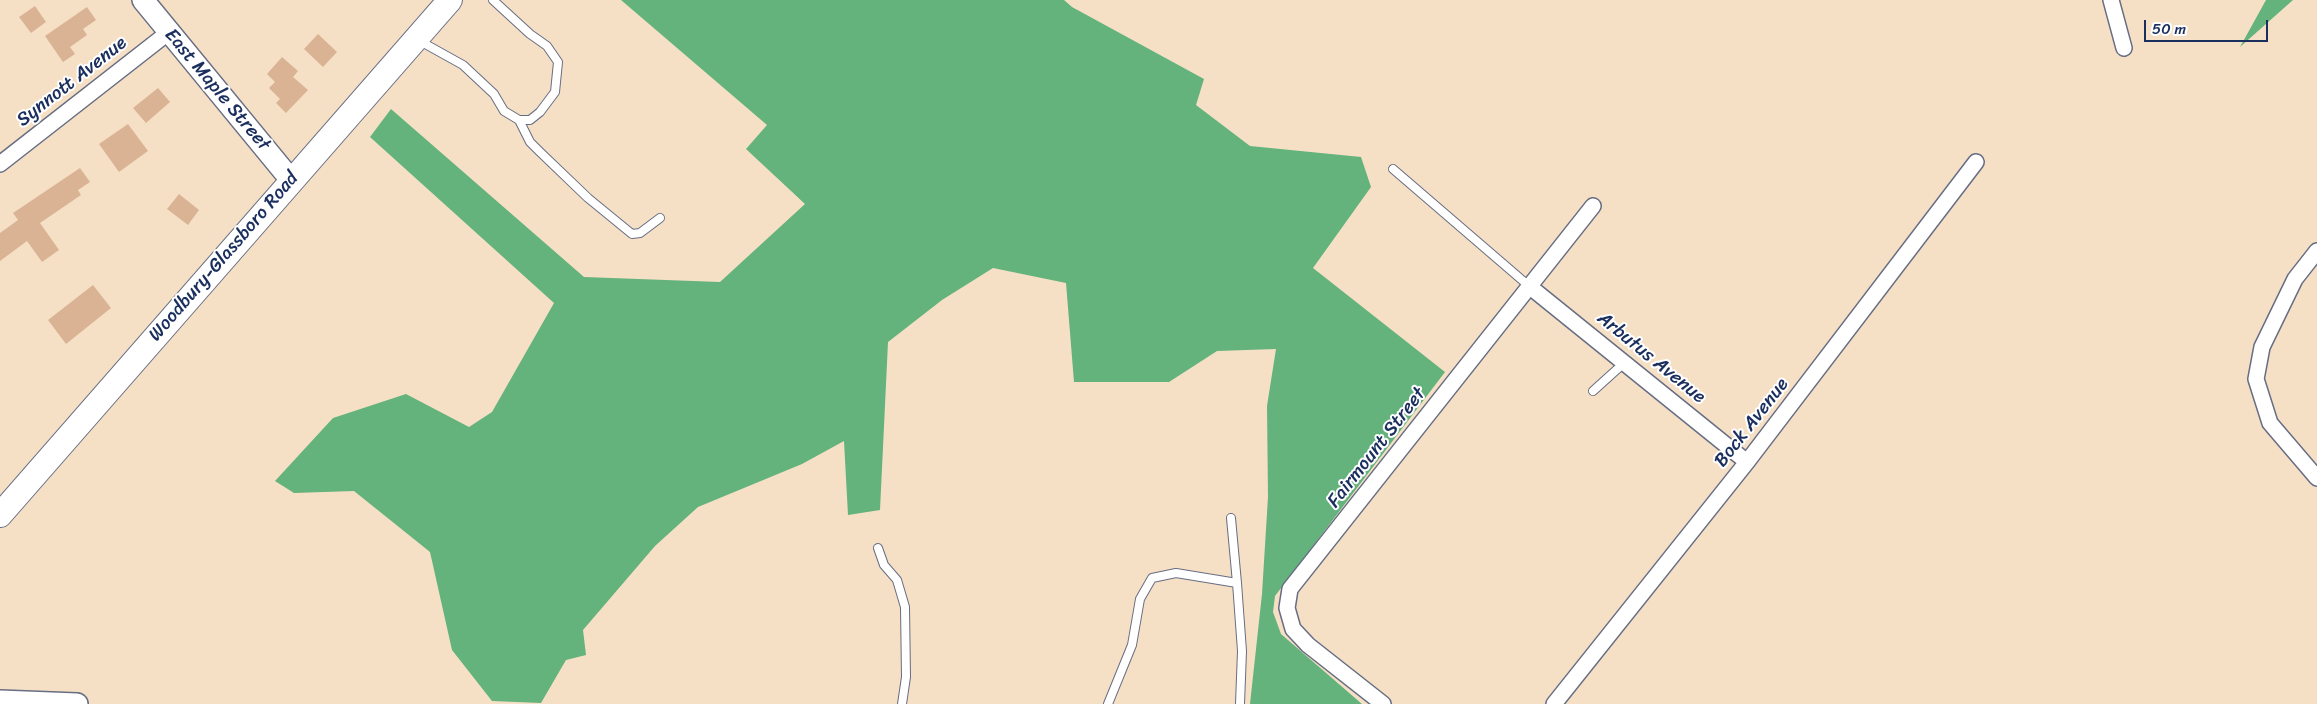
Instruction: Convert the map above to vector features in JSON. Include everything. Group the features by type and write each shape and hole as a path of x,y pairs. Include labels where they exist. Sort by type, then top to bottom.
{"main road":[{"name":"Woodbury-Glassboro Road","path":"0,515 450,0"}],"street":[{"name":"East Maple Street","path":"143,0 291,180"},
{"path":"2111,0 2124,48"},
{"name":"Synnott Avenue","path":"0,164 169,32"},
{"name":"Bock Avenue","path":"1554,704 1748,462 1976,162"},
{"name":"Fairmount Street","path":"1383,704 1308,644 1293,629 1287,608 1290,589 1593,206"},
{"path":"2317,251 2295,278 2270,330 2262,347 2256,379 2270,423 2317,478"},
{"name":"Arbutus Avenue","path":"1528,286 1748,462"},
{"path":"0,701 77,704"}],"lane":[{"path":"416,40 463,65 494,94 504,111 519,120 530,120 536,116 555,92 558,62 547,46 492,0"},
{"path":"519,120 530,142 588,198 632,234 640,233 660,218"},
{"path":"1393,169 1528,286"},
{"path":"1593,391 1624,363"},
{"path":"1231,518 1242,651 1240,704"},
{"path":"878,548 884,565 897,580 905,607 906,677 902,704"},
{"path":"1108,704 1132,645 1140,600 1152,578 1176,574 1237,583"}],"green space":[{"path":"621,0 1064,0 1072,7 1204,79 1196,105 1250,146 1361,157 1371,187 1313,268 1445,372 1275,596 1273,612 1281,634 1362,704 1250,704 1262,594 1268,497 1267,406 1276,349 1217,351 1169,382 1074,382 1066,283 993,268 942,300 888,342 880,510 848,515 844,441 802,464 698,507 655,546 583,630 586,655 566,660 541,703 492,701 452,650 430,552 354,491 294,493 275,481 333,418 406,394 469,427 492,412 554,303 370,137 391,109 584,277 720,282 805,204 746,149 767,125"},
{"path":"2266,0 2293,0 2240,47"}],"building":[{"path":"35,6 46,22 31,33 19,17"},
{"path":"87,7 96,20 83,29 87,35 70,47 75,54 63,62 45,36"},
{"path":"318,34 337,52 323,67 304,49"},
{"path":"282,57 298,71 293,77 308,90 286,113 276,103 280,99 269,88 275,82 267,74"},
{"path":"158,88 170,102 146,123 133,108"},
{"path":"128,124 148,151 119,172 99,144"},
{"path":"80,168 90,182 78,190 81,195 40,223 59,250 42,262 27,241 0,261 0,233 18,220 13,213"},
{"path":"179,194 199,210 188,225 167,209"},
{"path":"93,285 111,308 66,344 48,320"}]}
